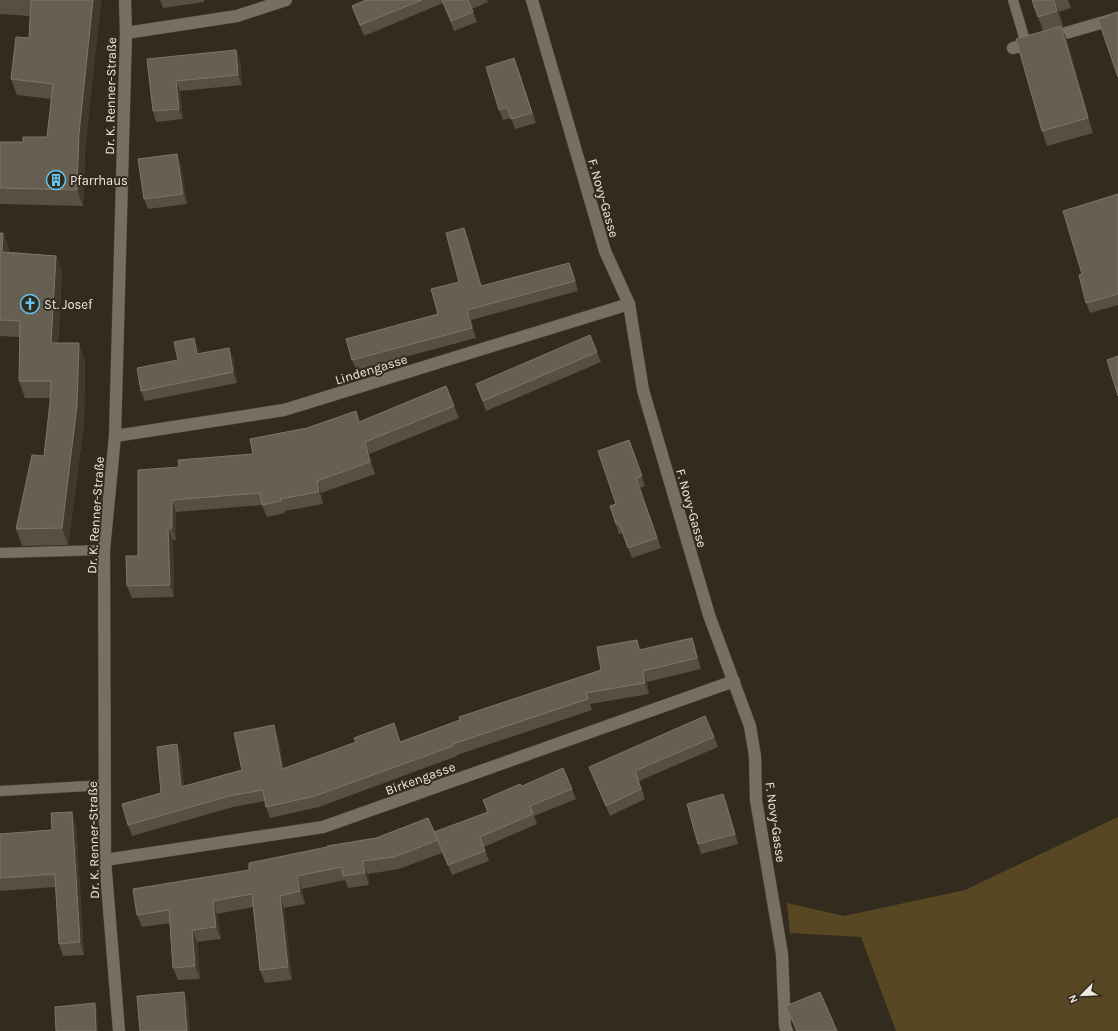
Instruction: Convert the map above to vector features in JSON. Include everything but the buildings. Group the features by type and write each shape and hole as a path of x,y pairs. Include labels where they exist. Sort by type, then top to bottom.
{"street":[{"name":"Dr. K. Renner-Straße","path":"119,1031 105,860 104,550 115,436 126,33 125,0"},
{"path":"126,33 237,16 286,0"},
{"name":"F. Novy-Gasse","path":"532,0 605,251 629,304 643,390 709,615 750,726 755,756 756,800 782,954 785,1026 787,1031"},
{"path":"1013,48 1118,18"},
{"name":"Lindengasse","path":"115,436 284,410 629,304"},
{"name":"Birkengasse","path":"105,860 323,827 734,681"}],"lane":[{"path":"1013,0 1024,37"},
{"path":"0,553 104,550"},
{"path":"0,791 105,785"}],"shaded area":[{"path":"1118,817 1118,1031 896,1031 861,937 790,933 787,903 844,916 965,890"}],"place":[{"name":"Pfarrhaus","path":"56,180"},
{"name":"St. Josef","path":"30,304"}]}
